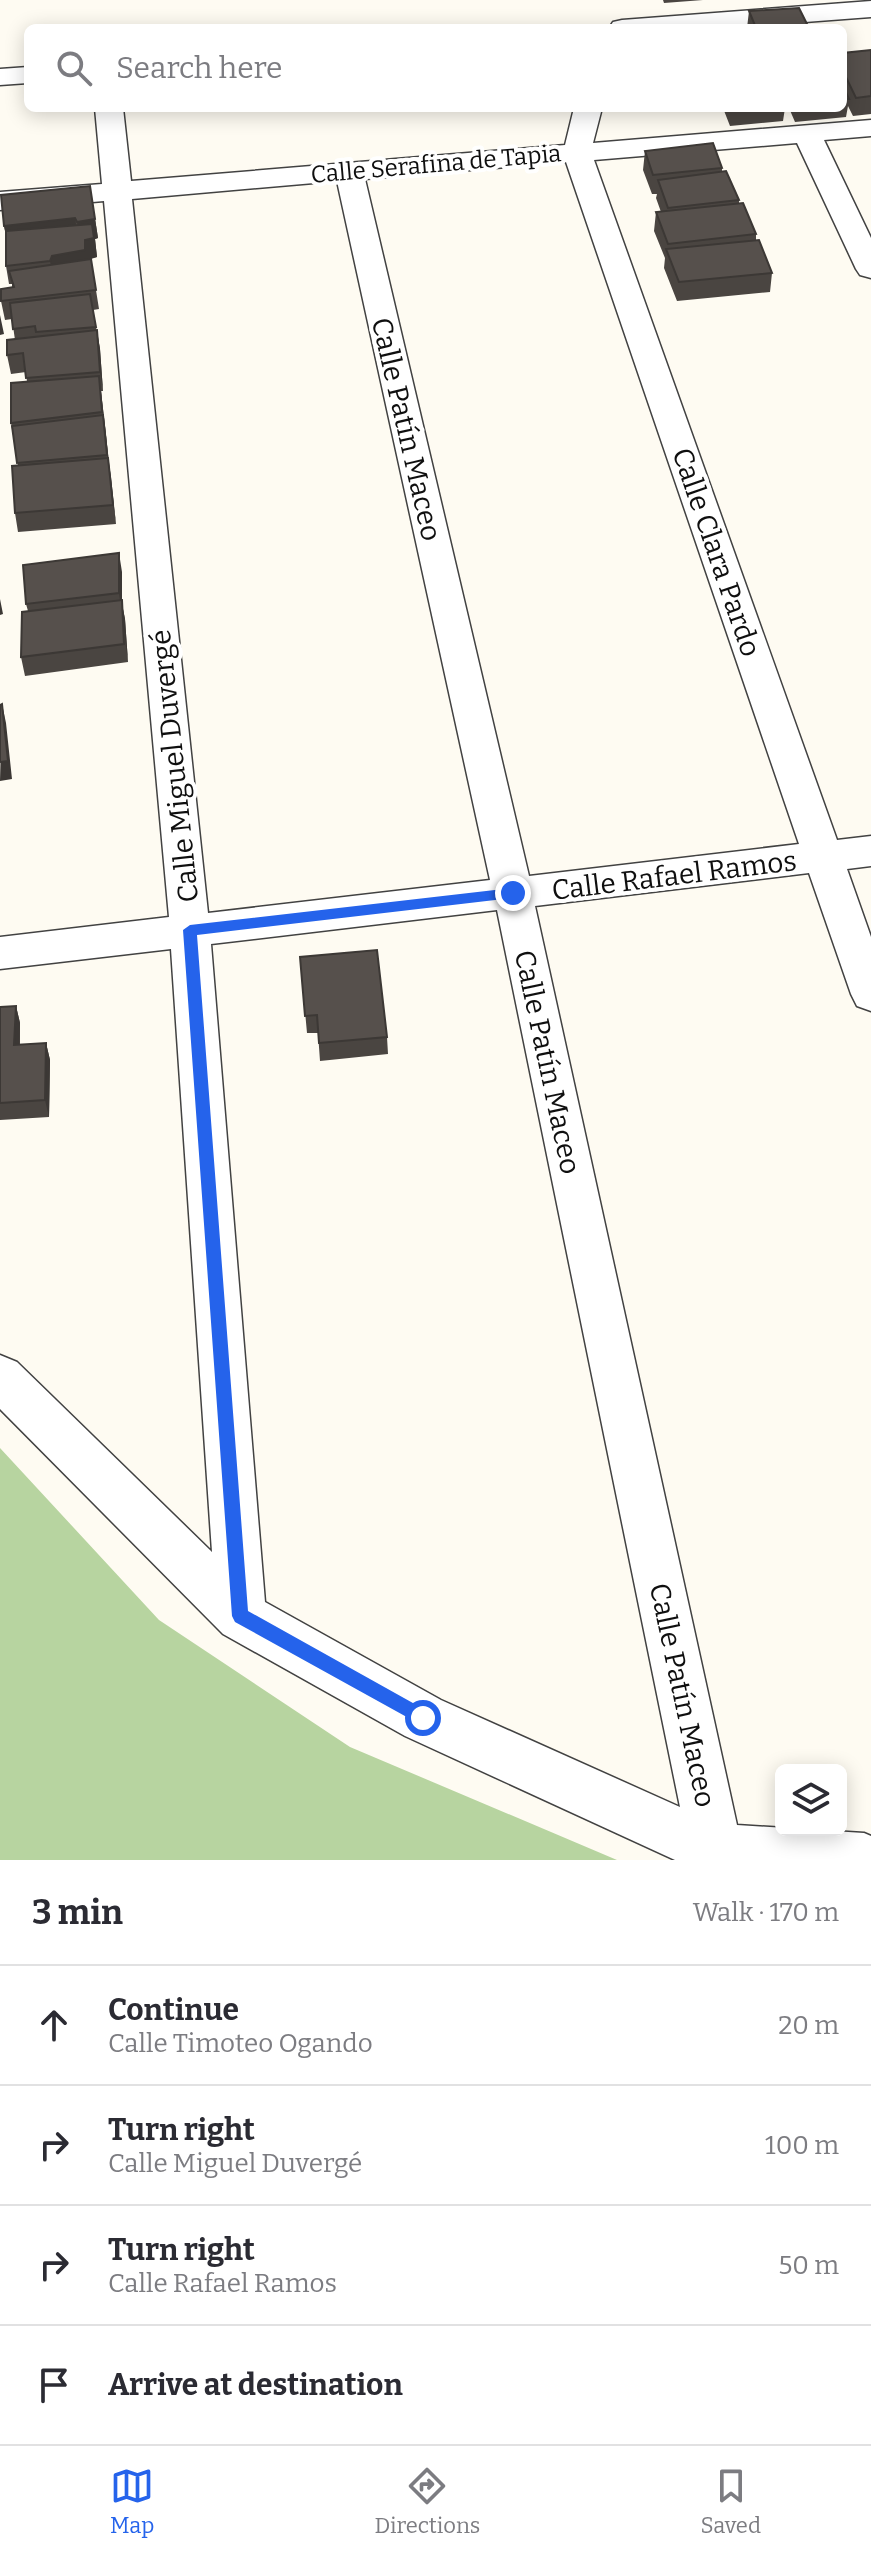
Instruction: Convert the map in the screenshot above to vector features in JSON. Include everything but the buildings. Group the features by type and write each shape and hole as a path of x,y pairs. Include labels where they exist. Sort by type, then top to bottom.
{"street":[{"path":"611,24 621,0"},
{"path":"674,24 871,9"},
{"path":"0,77 24,75"},
{"name":"Calle Miguel Duvergé","path":"109,112 190,930 241,1616"},
{"path":"577,152 587,112"},
{"name":"Calle Serafina de Tapia","path":"0,201 871,128"},
{"path":"806,133 871,269"},
{"name":"Calle Clara Pardo","path":"577,152 871,994"},
{"name":"Calle Patín Maceo","path":"349,171 513,893 717,1856"},
{"name":"Calle Rafael Ramos","path":"0,953 871,851"},
{"path":"0,1377 241,1616 423,1718 717,1856 864,1860"}],"green space":[{"path":"0,1448 159,1620 350,1747 617,1860 0,1860"}],"route":[{"path":"423,1718 241,1616 190,930 513,893"}]}
